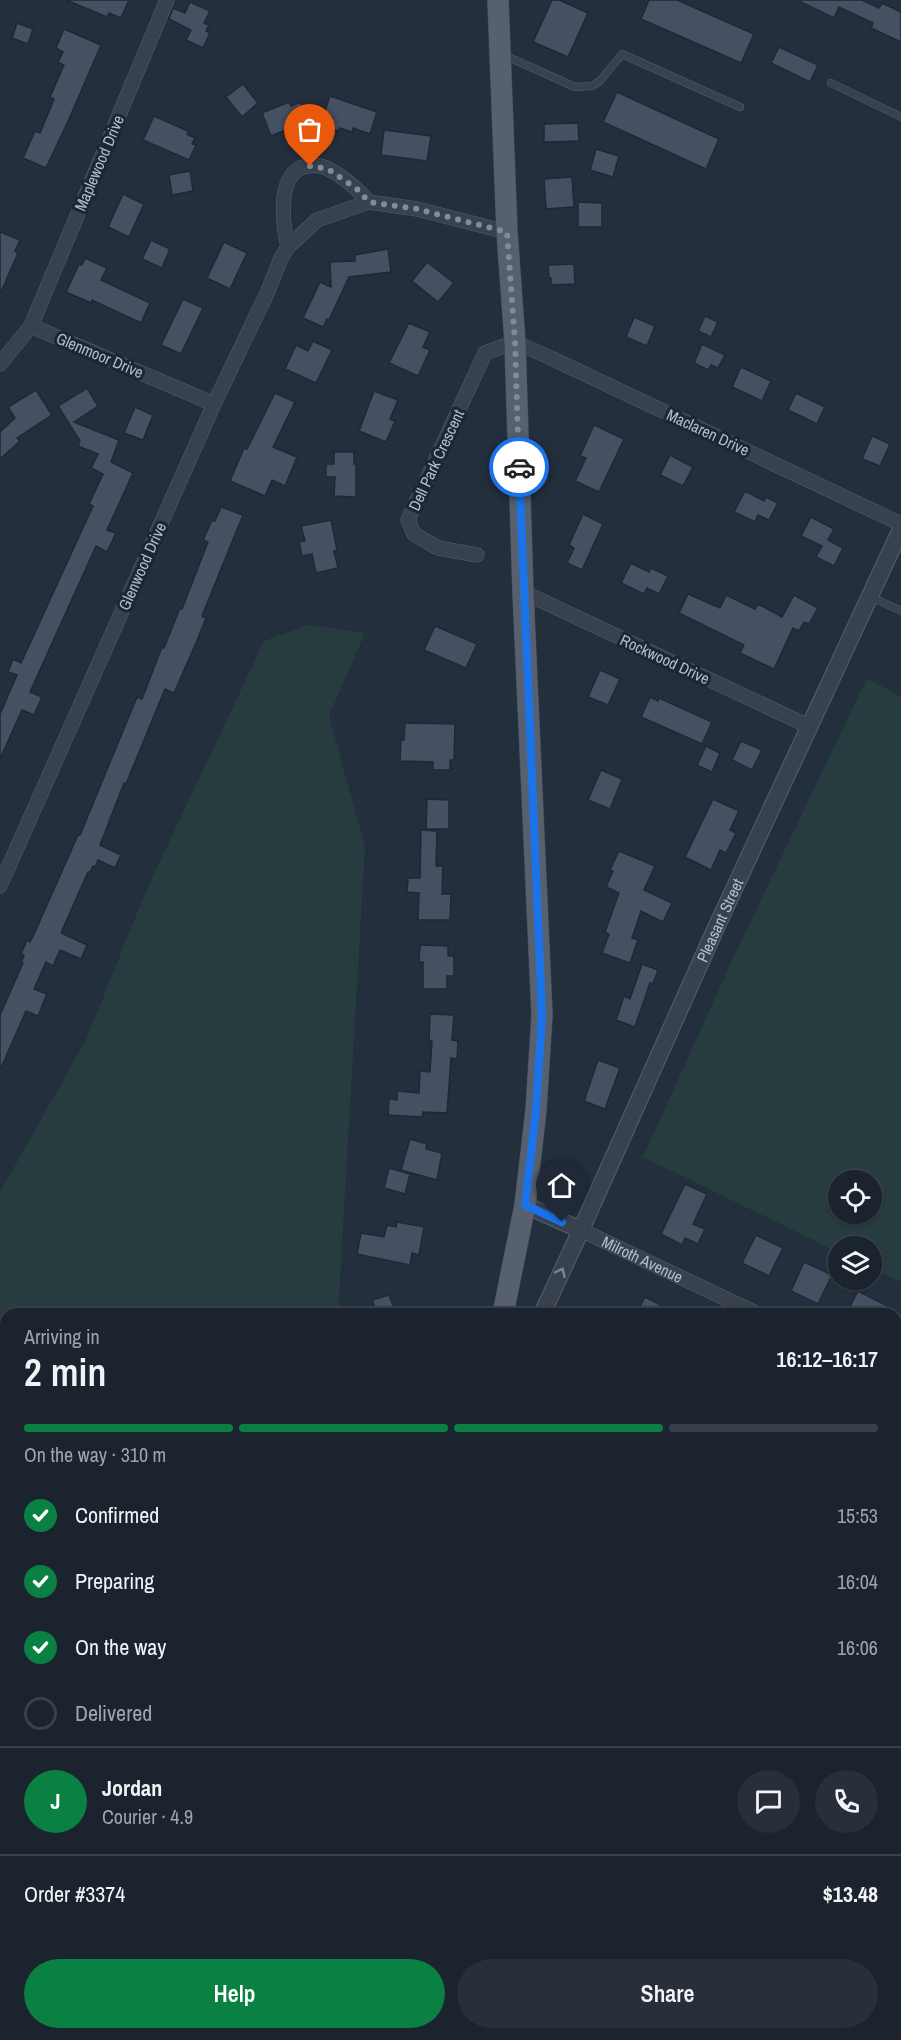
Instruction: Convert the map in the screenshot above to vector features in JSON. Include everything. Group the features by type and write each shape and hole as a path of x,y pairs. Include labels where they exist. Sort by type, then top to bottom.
{"main road":[{"path":"498,0 507,232 515,342 523,591 542,1015 536,1110 525,1205 504,1308"}],"street":[{"name":"Maplewood Drive","path":"31,326 167,0"},
{"path":"288,247 284,228 283,200 287,184 302,167 328,169 357,189 369,202"},
{"name":"Glenwood Drive","path":"0,886 214,404 268,291 280,258 288,247 317,220 369,202 417,209 507,232"},
{"path":"0,364 31,326"},
{"name":"Glenmoor Drive","path":"31,326 214,404"},
{"name":"Maclaren Drive","path":"515,342 901,524"},
{"name":"Dell Park Crescent","path":"477,555 438,548 414,534 408,520 485,353 515,342"},
{"name":"Pleasant Street","path":"545,1308 808,726 901,529"},
{"name":"Rockwood Drive","path":"523,591 808,726"},
{"name":"Milroth Avenue","path":"525,1205 745,1308"}],"lane":[{"path":"501,54 575,87 591,86 600,81 622,54 740,107"},
{"path":"831,83 901,117"},
{"path":"869,596 901,611"}],"green space":[{"path":"308,625 365,633 329,716 365,847 338,1308 0,1308 0,1192 86,1040 146,891 264,641"},
{"path":"867,678 901,697 901,1282 882,1273 882,1236 828,1236 828,1247 643,1157 735,954"}],"building":[{"path":"66,0 129,0 121,18 109,13 107,17"},
{"path":"552,0 559,0 588,13 568,57 533,42"},
{"path":"649,0 677,0 754,34 741,63 641,19"},
{"path":"797,0 862,0 879,8 882,3 901,12 901,42 871,28 873,23 839,7 834,18"},
{"path":"190,2 210,11 204,23 209,25 206,31 210,33 203,48 186,40 191,30 169,19 173,8 185,13"},
{"path":"17,23 33,29 28,44 12,38"},
{"path":"64,29 101,45 46,168 23,158 35,131 40,133 54,99 50,97 64,65 58,62 63,52 56,48"},
{"path":"779,47 818,65 810,82 771,63"},
{"path":"243,84 258,103 242,117 226,97"},
{"path":"617,92 719,139 706,169 603,122"},
{"path":"330,96 377,112 370,134 353,128 352,132 340,128 339,131 320,125"},
{"path":"289,102 291,106 301,102 308,121 271,136 262,113"},
{"path":"154,116 188,131 187,134 195,138 192,144 196,145 189,160 143,140"},
{"path":"578,123 579,141 544,142 544,124"},
{"path":"384,130 431,136 427,161 381,155"},
{"path":"596,149 619,156 613,177 590,170"},
{"path":"190,171 193,191 172,195 169,175"},
{"path":"572,177 574,207 546,209 544,179"},
{"path":"123,194 144,204 129,237 108,227"},
{"path":"578,202 602,203 602,227 578,227"},
{"path":"0,232 20,240 15,251 18,253 0,294"},
{"path":"151,240 170,249 162,268 142,259"},
{"path":"224,242 247,253 230,289 207,278"},
{"path":"388,249 391,272 349,277 329,320 327,319 323,327 303,318 320,282 331,287 330,262 355,261 355,255"},
{"path":"85,258 107,268 101,280 150,303 141,323 92,300 91,303 66,292 79,264 82,265"},
{"path":"427,262 454,283 438,302 412,281"},
{"path":"574,264 575,284 551,285 548,265"},
{"path":"183,299 203,308 181,354 161,345"},
{"path":"705,316 718,322 711,337 698,331"},
{"path":"634,317 655,326 647,346 626,337"},
{"path":"409,323 430,332 423,347 430,350 418,376 389,363"},
{"path":"313,341 332,350 316,383 285,369 296,345 308,351"},
{"path":"702,344 725,355 718,368 711,365 708,370 694,363"},
{"path":"741,367 771,381 762,401 732,387"},
{"path":"87,388 98,406 74,422 119,440 111,462 133,473 107,530 116,533 107,552 96,546 30,692 42,697 34,715 22,710 0,759 0,714 17,675 8,672 13,659 21,663 93,506 89,504 103,474 91,468 98,454 78,446 80,441 58,406"},
{"path":"36,390 52,415 17,438 20,441 0,459 0,432 15,418 8,407"},
{"path":"374,391 398,400 390,419 395,421 386,442 359,431"},
{"path":"275,393 295,402 273,447 297,457 285,486 272,480 265,496 230,481 244,448 247,449"},
{"path":"796,393 825,407 817,424 788,410"},
{"path":"135,407 153,415 143,440 124,433"},
{"path":"594,425 624,439 599,492 575,481 586,458 580,456"},
{"path":"872,436 890,444 880,466 862,459"},
{"path":"334,452 354,452 356,497 334,496 335,477 326,477 326,464 334,464"},
{"path":"670,455 693,467 683,486 660,475"},
{"path":"745,491 764,501 766,497 778,503 769,520 758,515 755,522 734,512"},
{"path":"221,507 243,515 202,616 206,618 196,643 174,693 165,689 100,845 121,855 115,868 98,860 95,867 93,866 88,872 61,933 87,945 81,959 60,950 53,966 46,962 34,989 47,994 38,1016 26,1011 0,1070 0,1015 23,963 21,963 24,955 21,954 27,940 30,942 35,932 78,835 80,835 137,697 142,699 162,647 164,648 180,608 182,609 208,542 203,540"},
{"path":"583,514 603,524 582,570 567,563 574,548 569,545"},
{"path":"811,517 834,529 828,540 843,548 834,566 816,557 822,546 801,536"},
{"path":"331,520 338,568 316,573 312,554 302,556 299,542 305,541 301,526"},
{"path":"631,563 649,572 651,568 668,576 659,594 647,588 644,594 621,583"},
{"path":"688,594 720,608 726,595 755,609 758,604 782,617 794,595 818,608 809,624 804,622 799,631 793,628 774,669 740,653 744,645 679,613"},
{"path":"435,626 477,644 466,668 424,650"},
{"path":"600,670 620,679 608,705 588,697"},
{"path":"650,697 658,701 659,698 712,722 702,744 641,717"},
{"path":"405,723 455,724 454,760 450,760 450,770 433,770 433,762 400,761"},
{"path":"741,741 762,750 752,770 732,760"},
{"path":"706,746 720,753 712,772 697,765"},
{"path":"601,770 622,779 610,809 588,800"},
{"path":"427,799 449,800 449,829 426,829"},
{"path":"713,799 739,811 730,830 736,833 726,853 720,850 711,870 685,857"},
{"path":"421,830 437,831 436,866 443,866 442,894 451,894 450,920 418,920 419,893 407,892 408,878 420,878"},
{"path":"619,851 655,866 644,890 672,903 663,922 641,911 632,938 638,940 630,963 602,953 609,934 605,932 619,893 606,887 613,871 610,870"},
{"path":"420,945 448,946 448,956 454,956 454,976 447,976 447,989 423,989 423,962 419,962"},
{"path":"642,964 658,970 653,984 650,983 635,1027 616,1020 624,996 630,999"},
{"path":"430,1014 454,1015 452,1040 458,1041 457,1059 451,1058 447,1113 423,1112 422,1117 388,1115 389,1099 397,1100 397,1091 419,1093 420,1071 430,1072 432,1041 429,1041"},
{"path":"598,1060 620,1068 605,1109 584,1101"},
{"path":"410,1139 427,1144 426,1149 442,1153 437,1180 401,1170"},
{"path":"389,1168 410,1174 405,1194 384,1188"},
{"path":"685,1184 707,1194 693,1224 705,1229 698,1244 685,1238 682,1245 661,1234"},
{"path":"397,1222 424,1227 419,1255 412,1253 410,1265 357,1254 361,1233 384,1237 387,1225 396,1227"},
{"path":"756,1235 783,1248 769,1276 742,1263"},
{"path":"804,1262 828,1273 828,1283 818,1304 791,1291"},
{"path":"858,1291 891,1308 849,1308"},
{"path":"389,1295 394,1308 375,1308 372,1300"},
{"path":"645,1297 666,1308 639,1308"}],"way so far":[{"path":"310,166 328,169 343,178 369,202 417,209 507,232 515,342 519,467"}],"route":[{"path":"519,467 542,1015 536,1110 525,1205 562,1222"}]}
